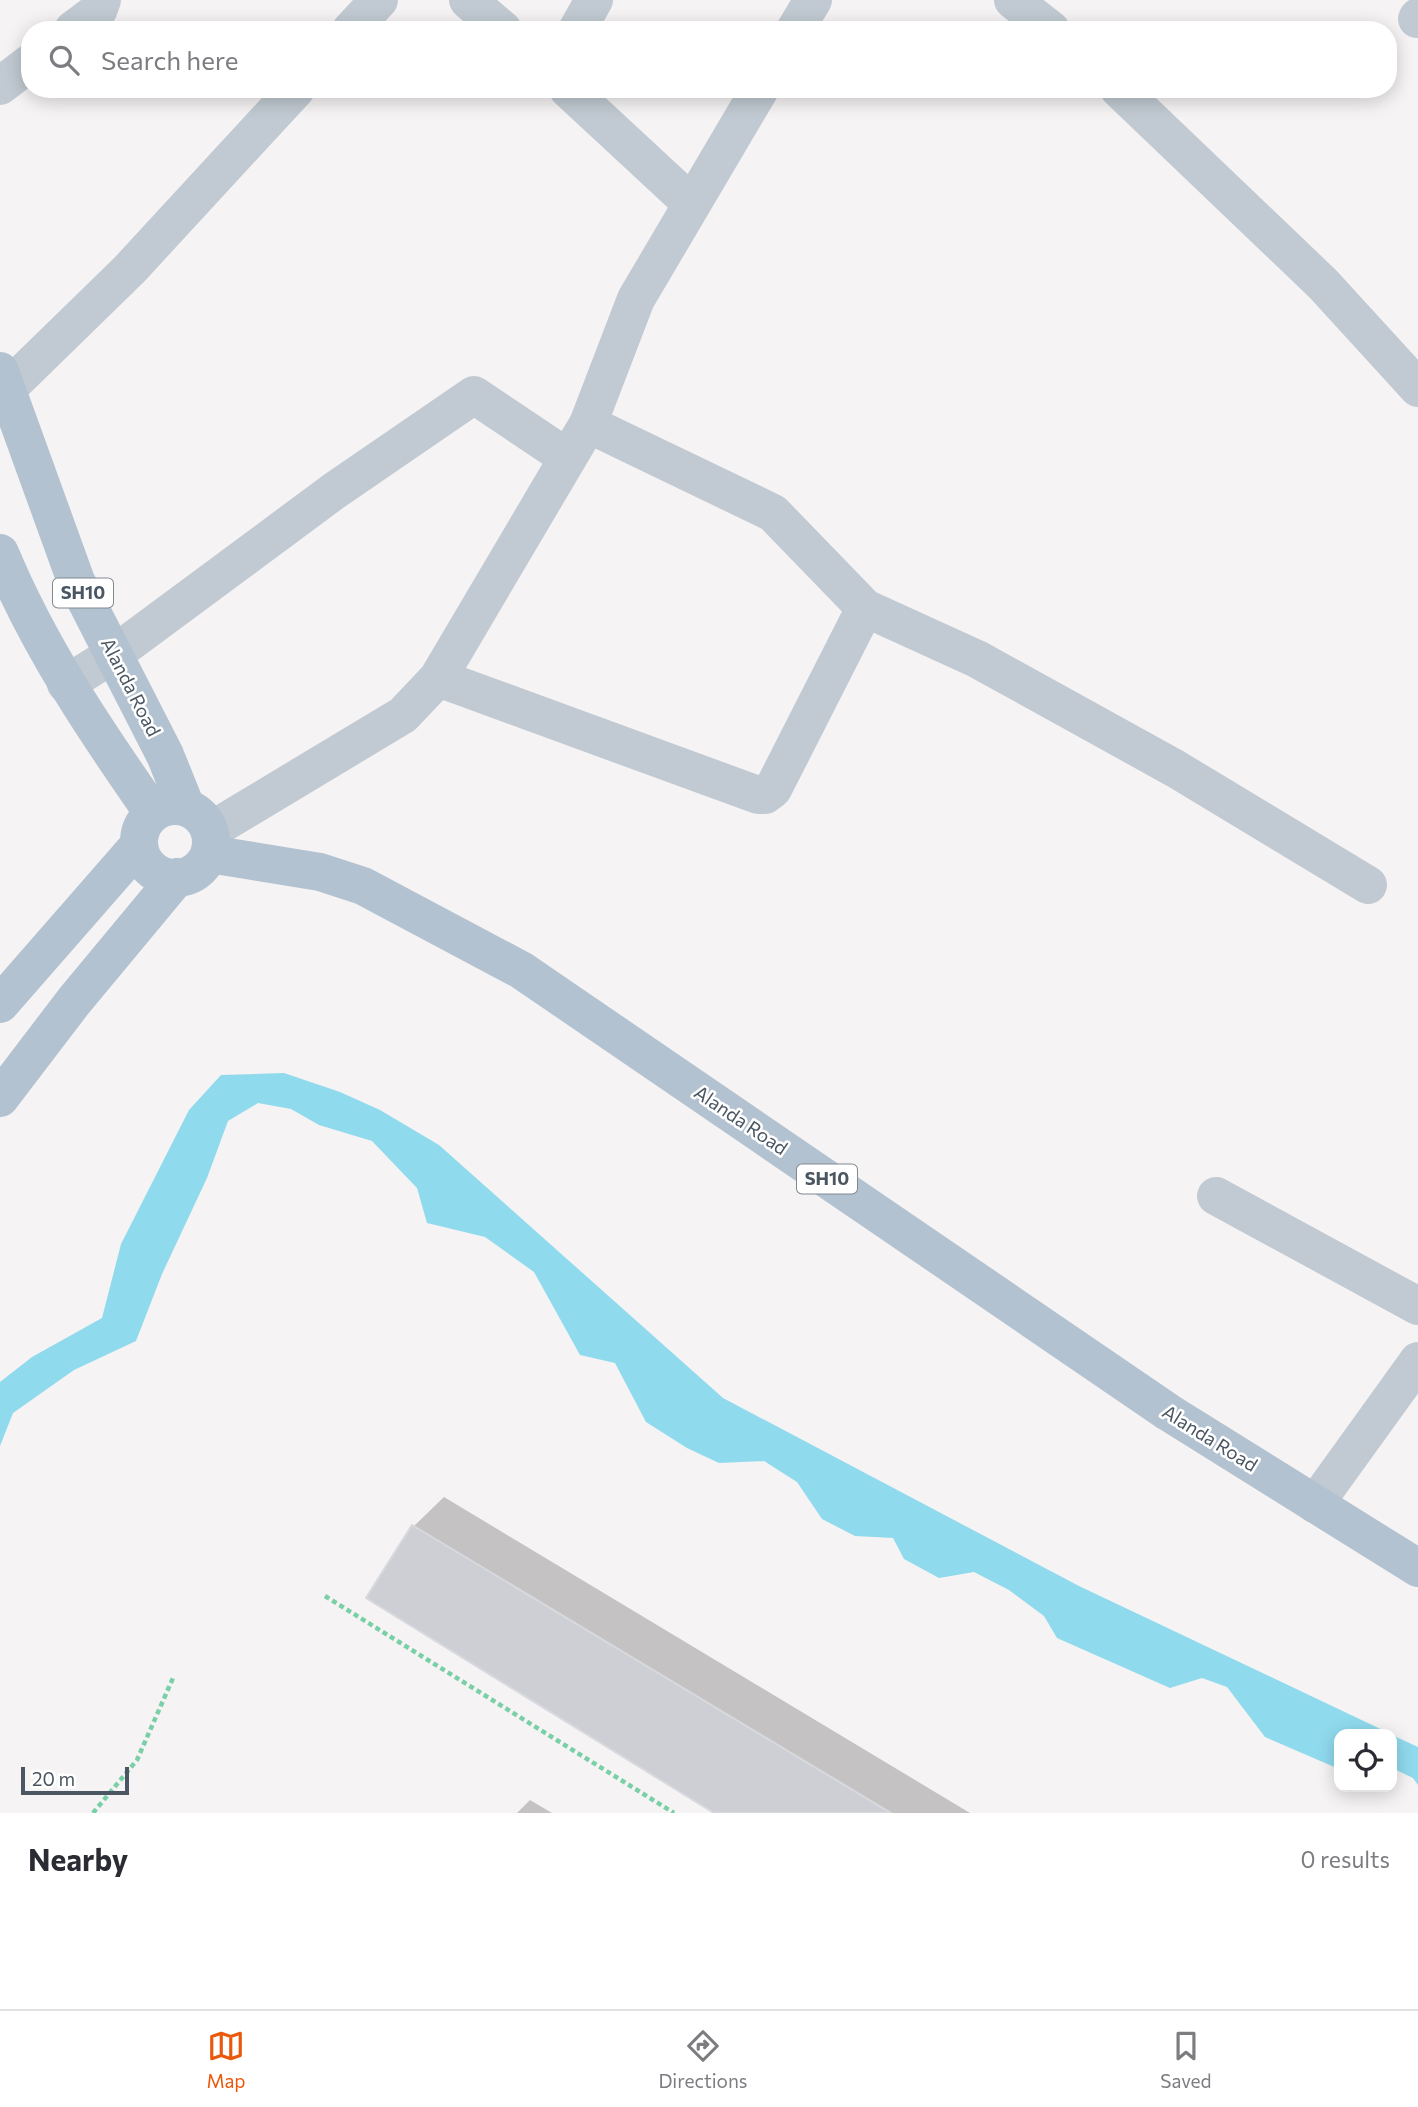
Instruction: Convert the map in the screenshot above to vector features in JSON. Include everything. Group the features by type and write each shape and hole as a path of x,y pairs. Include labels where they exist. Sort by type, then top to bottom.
{"main road":[{"name":"Alanda Road","path":"3,380 76,581 165,755 179,830 363,886 521,970 1168,1412 1418,1568"},
{"name":"SH10","path":"0,552 16,592 66,684 179,830"},
{"path":"179,830 204,864 195,872 177,877 159,874 143,858 179,830"},
{"path":"3,997 179,830"},
{"path":"0,1098 74,1001 177,877"}],"street":[{"path":"85,21 98,11 103,0"},
{"path":"359,21 379,0"},
{"path":"468,0 492,21"},
{"path":"582,21 594,0"},
{"path":"800,21 813,0"},
{"path":"1013,0 1040,21"},
{"path":"0,86 21,70"},
{"path":"3,380 129,270 288,98"},
{"path":"578,98 692,204"},
{"path":"179,830 403,715 438,678 588,424 636,299 755,98"},
{"path":"1128,98 1324,284 1418,388"},
{"path":"66,684 114,653 334,491 474,395 568,458"},
{"path":"588,424 773,513 865,608 977,659 1176,769 1368,885"},
{"path":"438,678 765,795 772,789 865,608"},
{"path":"1216,1196 1418,1306"},
{"path":"1315,1504 1418,1360"}],"path":[{"path":"325,1596 674,1813"},
{"path":"93,1813 137,1760 173,1678"}],"water":[{"path":"284,1073 340,1092 380,1110 439,1145 723,1398 1079,1586 1380,1729 1334,1729 1334,1767 1265,1737 1227,1687 1202,1678 1170,1688 1057,1638 1044,1616 1009,1590 974,1572 939,1578 904,1559 893,1538 855,1536 822,1519 797,1482 764,1461 719,1463 687,1448 646,1422 615,1363 580,1355 534,1272 485,1237 427,1223 417,1188 372,1141 319,1125 291,1109 258,1103 228,1121 207,1178 162,1274 136,1341 74,1370 13,1413 0,1446 0,1382 32,1357 102,1318 121,1244 189,1110 221,1075"},
{"path":"1397,1737 1418,1747 1418,1785 1413,1778 1397,1770"}],"building":[{"path":"412,1525 891,1813 714,1813 366,1598"}]}
